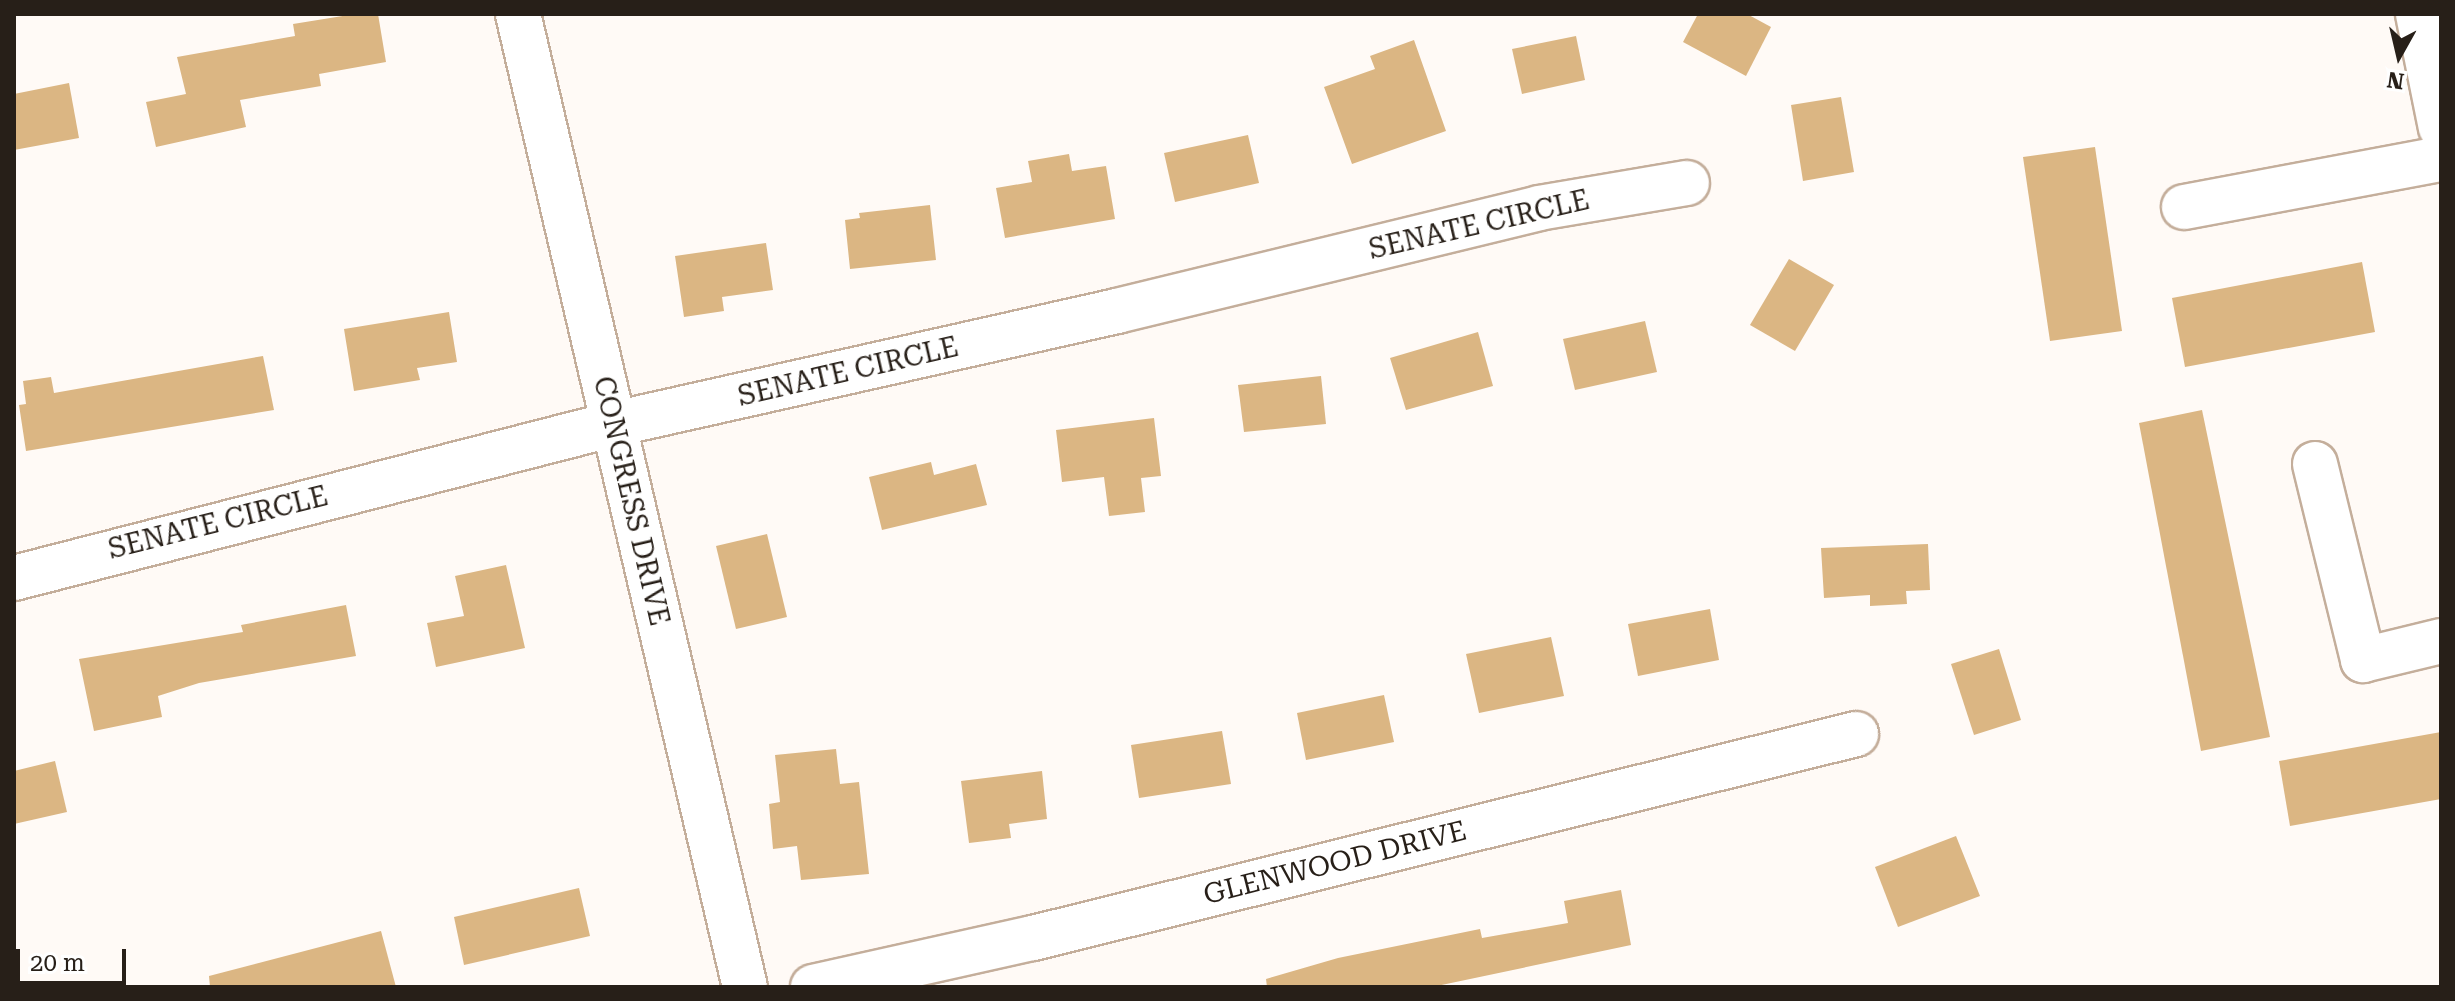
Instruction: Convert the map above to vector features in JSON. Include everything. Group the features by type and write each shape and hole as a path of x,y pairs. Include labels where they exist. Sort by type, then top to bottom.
{"street":[{"name":"CONGRESS DRIVE","path":"518,14 745,987"},
{"path":"2418,14 2441,128"},
{"path":"2184,207 2441,159"},
{"name":"SENATE CIRCLE","path":"14,578 614,424 1117,311 1539,208 1687,183"},
{"path":"2315,464 2363,660 2441,641"},
{"name":"GLENWOOD DRIVE","path":"813,987 1033,938 1856,734"}],"building":[{"path":"355,14 378,14 386,62 319,74 321,86 240,100 246,127 156,147 146,102 186,94 177,57 295,36 293,24"},
{"path":"1698,14 1747,14 1771,27 1746,76 1683,42"},
{"path":"1576,36 1585,80 1522,94 1512,49"},
{"path":"1414,40 1446,131 1352,164 1324,87 1375,69 1370,56"},
{"path":"69,83 79,138 14,150 14,94"},
{"path":"1841,97 1854,172 1803,181 1791,105"},
{"path":"1248,135 1259,183 1175,202 1164,153"},
{"path":"2095,147 2122,331 2050,341 2023,157"},
{"path":"1069,154 1072,171 1106,166 1115,219 1005,238 996,188 1032,182 1028,161"},
{"path":"930,205 936,260 850,269 845,220 860,218 859,213"},
{"path":"766,243 773,290 722,297 724,311 684,317 675,256"},
{"path":"1789,259 1834,285 1795,351 1750,325"},
{"path":"2362,262 2375,332 2185,367 2172,298"},
{"path":"449,312 457,362 417,368 420,380 354,391 344,329"},
{"path":"1645,321 1657,372 1575,390 1563,339"},
{"path":"1478,332 1493,386 1406,410 1390,358"},
{"path":"263,356 274,410 26,451 19,405 26,404 23,381 51,377 54,393"},
{"path":"1321,376 1326,424 1244,432 1238,385"},
{"path":"2202,410 2270,737 2201,751 2139,423"},
{"path":"1154,418 1161,476 1141,478 1145,512 1109,516 1104,477 1062,482 1056,430"},
{"path":"931,462 934,475 976,464 987,505 882,530 869,477"},
{"path":"767,534 787,617 736,629 716,546"},
{"path":"1928,544 1930,590 1906,591 1907,604 1870,606 1870,595 1824,598 1821,548"},
{"path":"506,565 525,648 436,667 427,623 464,616 455,576"},
{"path":"346,605 356,656 199,683 158,696 162,717 94,731 79,659 243,632 241,625"},
{"path":"1710,609 1719,660 1638,676 1628,624"},
{"path":"1551,637 1564,696 1479,713 1466,654"},
{"path":"1999,649 2021,720 1974,735 1951,664"},
{"path":"1384,695 1394,742 1306,760 1297,713"},
{"path":"1222,731 1231,784 1139,798 1131,745"},
{"path":"2441,732 2441,799 2290,826 2279,761"},
{"path":"836,749 840,784 859,782 869,874 801,880 797,846 773,849 769,804 780,802 775,755"},
{"path":"55,761 67,812 14,824 14,771"},
{"path":"1042,771 1047,819 1009,824 1011,838 969,843 961,781"},
{"path":"1956,836 1980,896 1898,927 1875,867"},
{"path":"579,888 590,936 464,965 454,917"},
{"path":"1621,890 1631,945 1432,987 1267,987 1266,979 1338,958 1480,929 1482,938 1568,923 1564,901"},
{"path":"381,931 396,987 210,987 209,976"}]}
